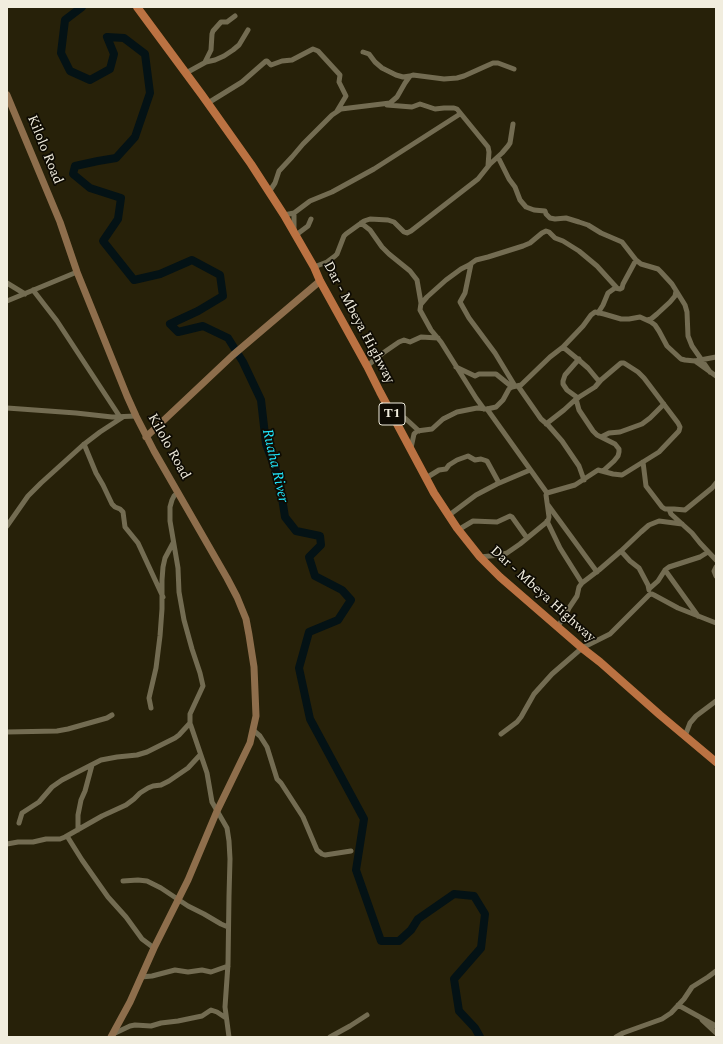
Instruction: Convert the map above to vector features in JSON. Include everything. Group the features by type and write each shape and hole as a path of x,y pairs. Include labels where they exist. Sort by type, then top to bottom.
{"highway":[{"name":"Dar - Mbeya Highway","path":"136,7 208,103 251,164 284,215 314,267 401,433 411,448 448,516 458,530 480,557 500,577 716,762"}],"main road":[{"name":"Kilolo Road","path":"7,95 60,222 77,272 136,416 146,437 237,597 246,619 254,667 256,716 250,743 217,811 188,880 154,948 130,1002 112,1035"},
{"path":"146,437 233,354 320,281"}],"street":[{"path":"205,62 211,50 213,31 222,22 228,22 235,16"},
{"path":"186,73 205,62 216,60 233,50 239,45 248,30"},
{"path":"208,103 242,82 266,61 271,64 292,60 313,49 318,52 340,75 339,82 346,99 337,112 311,135 279,171 275,183 269,192"},
{"path":"363,52 369,54 382,68 403,77 414,74 444,79 457,78 493,63 498,63 514,69"},
{"path":"337,112 350,108 390,103 398,97 410,76"},
{"path":"382,104 412,107 423,104 435,109 454,108 472,126 488,147 488,167"},
{"path":"284,215 294,213 310,201 332,192 374,169 460,114"},
{"path":"314,267 327,262 335,256 344,236 361,222 370,219 388,220 394,222 404,232 407,233 411,231 478,179 510,143 513,124"},
{"path":"498,157 509,179 515,187 520,200 526,207 529,209 545,211 547,216 550,218 566,218 588,225 601,233 622,242 641,264 658,269 666,277 685,304 687,312 688,336 692,346 710,372"},
{"path":"294,213 295,233 308,226 311,220"},
{"path":"361,222 370,230 382,247 410,270 418,280 421,304 420,310 431,330 438,338 476,398 486,409 547,494 549,517 547,521 505,554 480,557"},
{"path":"421,304 446,280 476,260 530,243 546,231 579,251 597,266 617,288"},
{"path":"411,448 416,431 432,429 443,419 457,412 477,408 486,409 495,407 501,402 509,389 522,384 550,357 563,348 591,315 598,312 603,306 608,293 614,288 622,288 636,260"},
{"path":"471,264 465,293 460,302 469,318 495,353 515,387 541,419 562,441 579,466 584,480"},
{"path":"7,301 77,272"},
{"path":"7,283 25,294"},
{"path":"33,290 57,321 122,417"},
{"path":"647,320 670,302 675,296 676,292"},
{"path":"598,312 620,319 640,317 647,320 655,325 667,346 680,359 695,361 716,357"},
{"path":"367,366 383,353 404,340 410,342 421,337 438,338"},
{"path":"563,348 588,368 597,380 601,380"},
{"path":"578,360 565,375 563,381 567,390 577,399 579,410 595,433 615,444 619,449 618,456 603,471"},
{"path":"695,361 716,376"},
{"path":"546,424 577,399 595,387 620,363 624,363 641,375 680,426 679,431 659,452 621,475 598,470 572,486 547,494"},
{"path":"456,367 475,376 479,374 496,374 515,387"},
{"path":"601,437 609,433 620,432 642,424 664,404"},
{"path":"7,408 112,417 136,416"},
{"path":"389,409 406,419 419,430"},
{"path":"7,526 28,496 41,483 84,444 122,417"},
{"path":"84,444 96,473 112,504 115,508 120,509 123,512 125,527 138,543 163,597"},
{"path":"426,478 439,470 446,468 457,460 468,456 475,460 482,459 487,461 499,483"},
{"path":"643,462 646,487 665,509 674,508 685,510 716,483"},
{"path":"448,516 476,495 499,483 530,470"},
{"path":"178,492 174,496 170,507 170,521 178,568 179,592 184,620 203,686 190,714 190,723 209,781 212,802 227,828 230,841 228,966 225,1007 229,1037"},
{"path":"547,504 597,572"},
{"path":"669,509 671,514 692,533 716,560"},
{"path":"458,530 473,521 497,522 510,516 527,538"},
{"path":"547,521 560,548 582,583"},
{"path":"557,627 577,596 579,587 582,583 597,572 641,532 653,523 664,521 682,524"},
{"path":"151,708 149,698 156,668 160,636 163,597 162,580 165,558 173,543"},
{"path":"502,734 517,722 534,694 552,674 582,648 610,634 649,595 649,589 639,568 621,551"},
{"path":"649,589 658,582 665,570 669,567 700,557 708,552"},
{"path":"716,566 714,571 716,576"},
{"path":"665,570 698,617"},
{"path":"649,595 652,594 678,608 716,623"},
{"path":"685,736 690,723 696,716 716,701"},
{"path":"7,732 57,731 107,718 112,715"},
{"path":"19,823 22,813 39,802 52,787 62,780 101,760 137,755 147,752 175,738 190,723"},
{"path":"253,730 260,736 267,747 277,779 303,817 317,850 325,855 351,851"},
{"path":"7,844 33,842 46,839 60,839 67,836 126,804 148,788 161,785 169,781 188,768 200,755"},
{"path":"78,830 78,815 81,800 92,765"},
{"path":"67,836 108,897 126,917 142,939 154,948"},
{"path":"123,881 147,881 161,888 178,900 228,927"},
{"path":"141,977 152,976 174,970 188,972 202,970 211,972 228,966"},
{"path":"616,1037 662,1019 678,1005 692,987 716,971"},
{"path":"678,1005 716,1026"},
{"path":"112,1035 135,1025 151,1026 178,1021 202,1016 211,1010 226,1018"},
{"path":"330,1037 367,1015"},
{"path":"696,1015 716,1033"}],"waterway":[{"name":"Ruaha River","path":"82,7 65,20 61,53 70,71 90,80 110,69 114,54 107,37 124,38 145,54 150,93 135,137 116,158 75,166 73,174 90,188 121,198 118,219 103,241 134,280 160,274 192,260 220,275 223,296 198,311 170,324 178,332 203,326 228,338 243,362 261,400 266,444 279,479 285,517 296,531 320,536 321,545 309,557 315,576 342,590 351,600 338,620 309,632 299,668 310,719 364,819 356,870 381,941 399,941 411,930 418,919 454,894 474,896 485,914 481,948 454,979 459,1011 475,1028 480,1037"}]}
